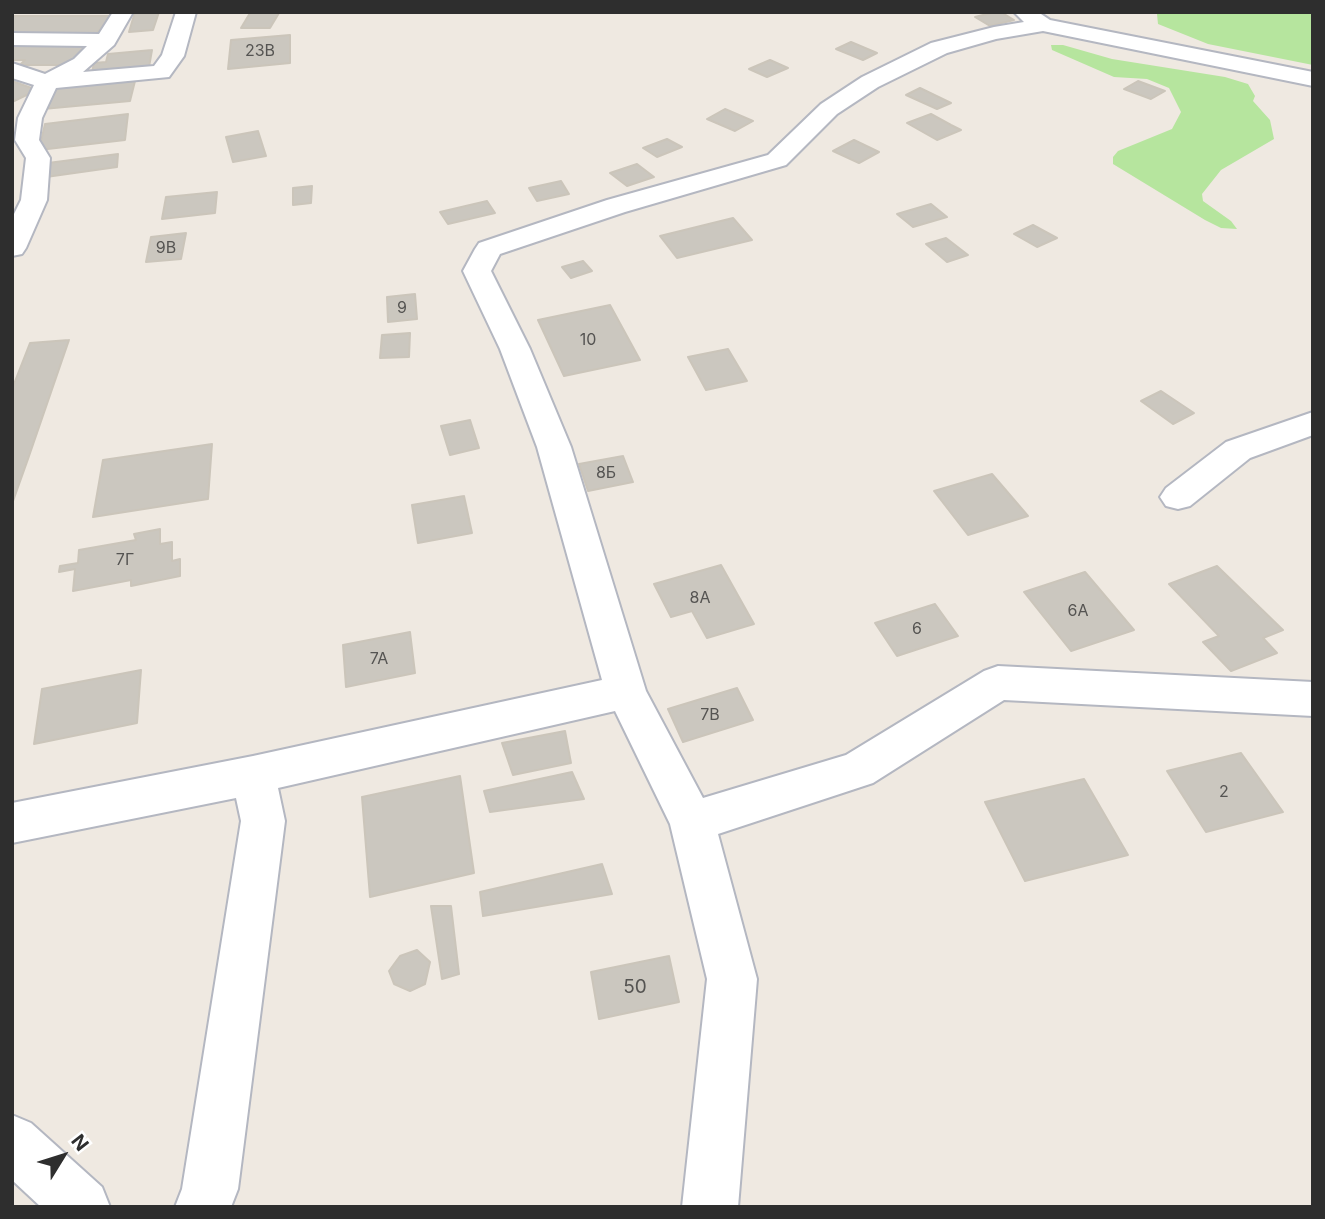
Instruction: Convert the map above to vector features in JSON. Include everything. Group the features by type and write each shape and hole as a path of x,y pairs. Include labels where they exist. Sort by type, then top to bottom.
{"street":[{"path":"12,248 34,200 38,158 27,139 30,118 47,82 82,64 106,40 123,12"},
{"path":"12,70 47,82 161,72 173,56 186,12"},
{"path":"710,1207 732,979 692,822 626,692 554,447 514,349 477,271 489,249 616,206 777,160 829,109 870,82 939,48 993,33 1033,18 1313,79"},
{"path":"12,39 106,40"},
{"path":"1178,497 1238,450 1313,423"},
{"path":"692,822 858,770 998,683 1313,699"},
{"path":"12,823 253,775 626,692"},
{"path":"203,1207 210,1189 263,821 253,775"},
{"path":"12,1142 82,1207"}],"green space":[{"path":"1313,12 1313,65 1208,44 1158,24 1157,14"},
{"path":"1051,45 1063,45 1112,59 1225,77 1248,84 1255,96 1253,101 1270,120 1274,139 1221,170 1202,194 1203,201 1231,221 1237,229 1221,228 1205,220 1113,164 1113,157 1118,151 1172,129 1181,112 1169,88 1147,79 1114,77 1052,50"}],"building":[{"path":"135,12 159,12 153,30 129,32"},
{"path":"1001,12 1014,20 990,26 975,17"},
{"path":"250,13 279,13 270,28 241,28"},
{"path":"12,16 111,16 97,33 12,33"},
{"path":"290,35 290,63 228,69 231,40"},
{"path":"851,42 877,53 863,60 836,49"},
{"path":"12,45 89,46 72,65 20,65 25,60 12,60"},
{"path":"152,50 149,67 92,73 94,63 106,62 108,54"},
{"path":"770,60 788,68 767,77 749,69"},
{"path":"12,81 37,90 12,102"},
{"path":"135,81 130,101 43,109 51,88"},
{"path":"1138,81 1165,91 1151,99 1124,89"},
{"path":"920,88 951,103 937,109 906,95"},
{"path":"725,109 753,121 735,131 707,119"},
{"path":"128,114 125,140 39,150 45,124"},
{"path":"931,114 961,130 937,140 907,123"},
{"path":"258,131 266,156 233,162 226,137"},
{"path":"667,139 682,147 657,157 643,148"},
{"path":"854,140 879,152 859,163 833,151"},
{"path":"118,154 117,167 46,177 48,163"},
{"path":"637,164 654,177 627,186 610,173"},
{"path":"561,181 569,194 537,201 529,188"},
{"path":"312,186 311,203 293,205 293,188"},
{"path":"217,192 215,213 162,219 166,197"},
{"path":"487,201 495,213 448,224 440,212"},
{"path":"931,204 947,217 913,227 897,214"},
{"path":"733,218 752,240 677,258 660,236"},
{"path":"1033,225 1057,238 1037,247 1014,234"},
{"path":"186,233 181,259 146,262 151,237"},
{"path":"946,238 968,255 947,262 926,244"},
{"path":"583,261 592,271 571,278 562,267"},
{"path":"415,294 417,319 388,322 387,297"},
{"path":"610,305 640,360 564,376 538,320"},
{"path":"410,333 409,357 380,358 382,335"},
{"path":"69,340 12,504 12,389 30,343"},
{"path":"728,349 747,381 706,390 688,357"},
{"path":"1161,391 1194,413 1173,424 1141,401"},
{"path":"470,420 479,448 450,455 441,426"},
{"path":"212,444 208,499 93,517 103,460"},
{"path":"623,456 633,482 588,491 579,464"},
{"path":"992,474 1028,516 968,535 934,491"},
{"path":"464,496 472,533 418,543 412,505"},
{"path":"160,529 160,544 172,542 172,561 180,559 180,576 131,586 131,580 73,591 75,569 59,572 60,566 78,563 79,550 136,540 134,534"},
{"path":"721,565 754,624 707,638 692,611 671,617 654,584"},
{"path":"1217,566 1283,630 1263,638 1277,653 1231,671 1203,642 1219,636 1169,584"},
{"path":"1085,572 1134,630 1071,651 1024,592"},
{"path":"935,604 958,636 897,656 875,623"},
{"path":"410,632 415,673 346,687 343,645"},
{"path":"141,670 137,723 34,744 42,689"},
{"path":"737,688 753,720 683,742 668,709"},
{"path":"565,731 571,763 513,775 502,743"},
{"path":"1241,753 1283,812 1206,832 1167,771"},
{"path":"572,772 584,799 490,812 484,791"},
{"path":"460,776 474,873 370,897 362,797"},
{"path":"1084,779 1128,855 1025,881 985,802"},
{"path":"602,864 612,894 483,916 480,892"},
{"path":"431,906 451,906 459,974 442,979"},
{"path":"417,950 430,962 425,984 410,991 394,984 389,971 400,956"},
{"path":"669,956 679,1002 599,1019 591,972"}]}
